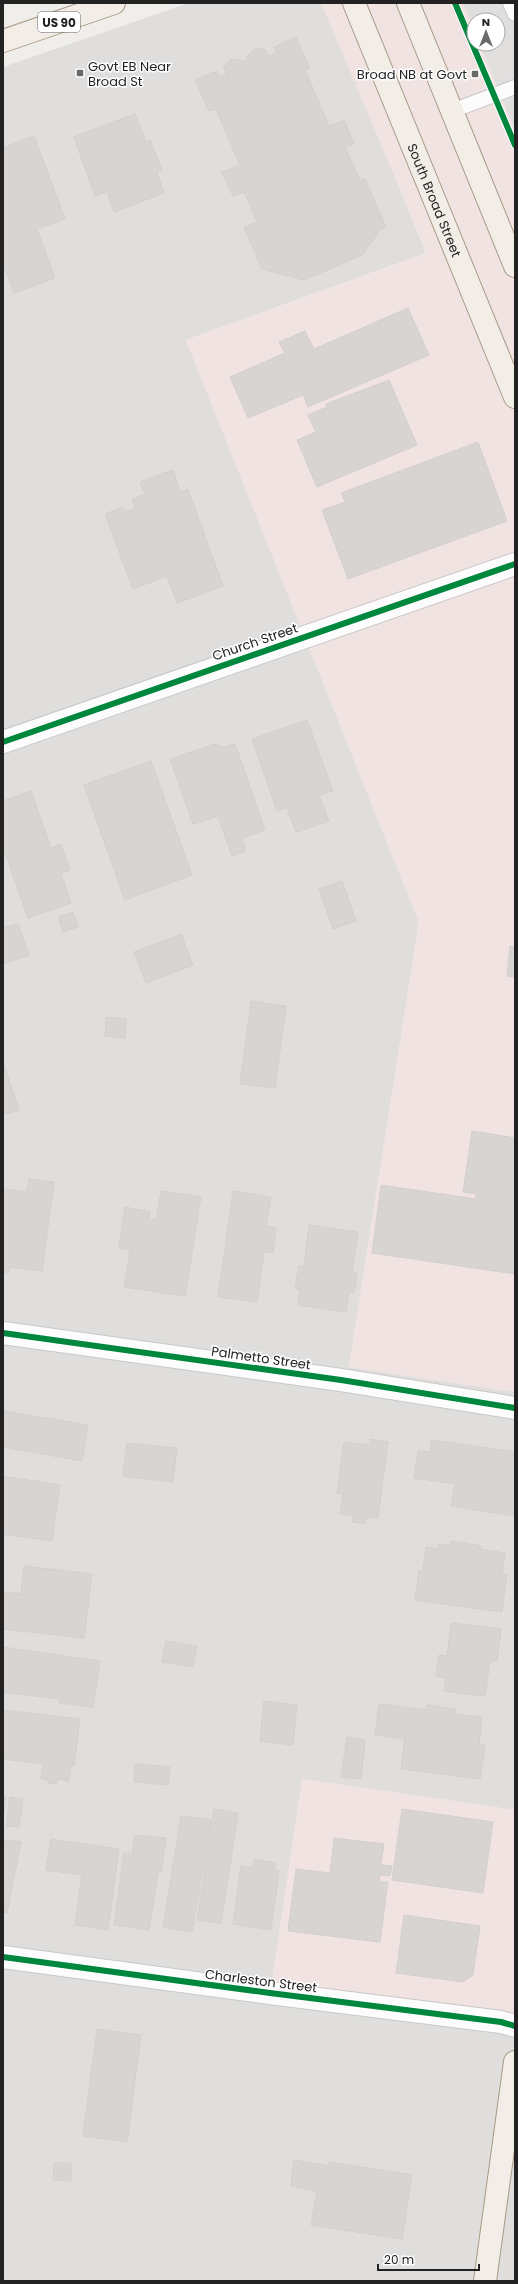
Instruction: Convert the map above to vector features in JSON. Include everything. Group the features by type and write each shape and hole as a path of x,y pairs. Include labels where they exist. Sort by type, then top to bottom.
{"main road":[{"name":"US 90","path":"3,41 114,3"},
{"name":"South Broad Street","path":"354,3 515,397"},
{"path":"408,3 515,266"},
{"path":"485,2281 515,2062"}],"street":[{"name":"Church Street","path":"3,742 515,564"},
{"name":"Palmetto Street","path":"3,1333 341,1380 515,1408"},
{"name":"Charleston Street","path":"3,1957 501,2022 515,2026"}],"lane":[{"path":"510,3 515,14"},
{"path":"452,111 515,87"}],"shaded area":[{"path":"189,3 324,3 426,253 186,340 419,922 349,1367 515,1392 515,1810 302,1779 515,1962 515,2281 3,2281 3,67"},
{"path":"321,3 515,3 515,1392 349,1367 419,922 186,340 427,253"},
{"path":"463,3 515,3 515,130 483,52 506,52 506,12 467,12"},
{"path":"302,1779 515,1810 515,2026 270,1993"}],"building":[{"path":"296,37 310,68 305,70 329,126 344,120 354,144 345,147 360,181 365,179 386,227 380,230 362,255 304,280 262,269 244,227 257,222 244,192 233,196 222,172 240,165 216,109 209,111 195,80 217,71 220,77 227,74 224,67 230,60 240,59 241,62 247,59 246,57 255,49 265,49 269,56 276,53 274,47"},
{"path":"135,114 146,142 150,140 162,170 157,172 164,193 114,212 107,192 95,196 74,137"},
{"path":"34,136 65,219 37,229 55,278 14,293 3,263 3,148"},
{"path":"408,308 429,355 308,407 303,395 248,418 230,377 285,353 279,342 305,331 314,349"},
{"path":"389,380 417,445 317,487 297,440 316,432 308,415 327,407 326,404"},
{"path":"478,442 507,521 348,579 322,510 345,502 341,493"},
{"path":"173,470 180,492 188,489 223,586 177,603 167,576 133,589 105,514 123,507 125,512 135,508 132,499 145,494 140,482"},
{"path":"307,720 333,791 319,795 329,821 296,832 287,807 277,811 252,739"},
{"path":"216,744 223,747 235,744 265,830 242,838 246,851 232,856 218,816 193,824 170,759"},
{"path":"151,761 192,875 125,900 84,785"},
{"path":"31,791 51,848 61,844 70,870 61,873 71,903 28,918 3,847 3,801"},
{"path":"342,881 356,921 333,929 319,889"},
{"path":"73,912 78,927 63,932 58,917"},
{"path":"18,924 29,955 3,964 3,928"},
{"path":"181,934 193,965 146,983 134,952"},
{"path":"510,946 515,947 515,977 507,976"},
{"path":"251,1001 286,1006 275,1088 240,1084"},
{"path":"106,1017 126,1019 125,1038 105,1036"},
{"path":"3,1062 19,1110 3,1115"},
{"path":"472,1131 515,1138 515,1274 372,1253 381,1185 476,1199 476,1194 463,1192"},
{"path":"29,1179 54,1182 42,1271 10,1267 9,1271 3,1274 3,1189 27,1192"},
{"path":"161,1191 201,1197 185,1296 124,1287 130,1250 119,1248 125,1207 150,1212 149,1219 156,1220"},
{"path":"233,1191 271,1197 266,1226 276,1228 273,1253 264,1252 257,1302 218,1297"},
{"path":"309,1225 358,1232 352,1272 357,1273 354,1293 349,1292 346,1312 298,1305 300,1289 295,1288 299,1266 304,1266"},
{"path":"3,1411 88,1425 82,1461 3,1447"},
{"path":"370,1439 388,1442 378,1518 366,1517 365,1524 352,1522 353,1516 340,1514 343,1494 337,1493 344,1442 370,1445"},
{"path":"431,1440 515,1452 515,1516 451,1506 455,1484 414,1478 418,1451 430,1452"},
{"path":"127,1443 177,1448 173,1482 123,1476"},
{"path":"3,1476 60,1485 52,1541 3,1534"},
{"path":"451,1541 481,1546 480,1549 505,1553 502,1574 507,1574 502,1612 415,1600 419,1570 423,1570 426,1547 438,1549 438,1544 450,1546"},
{"path":"24,1566 92,1574 84,1638 3,1629 3,1592 21,1594"},
{"path":"451,1623 501,1629 497,1661 490,1661 485,1696 444,1691 446,1678 436,1676 439,1655 447,1656"},
{"path":"166,1641 197,1646 193,1667 162,1662"},
{"path":"3,1647 100,1661 93,1707 59,1703 59,1699 3,1692"},
{"path":"264,1701 297,1705 293,1745 260,1741"},
{"path":"379,1704 426,1710 427,1705 456,1709 455,1714 482,1717 479,1745 485,1745 480,1779 401,1769 405,1739 375,1735"},
{"path":"3,1710 80,1719 74,1766 71,1765 69,1781 57,1779 56,1784 48,1783 48,1780 41,1779 43,1764 3,1759"},
{"path":"347,1737 365,1740 361,1779 341,1777"},
{"path":"135,1764 170,1767 168,1785 134,1782"},
{"path":"3,1795 6,1796 3,1819"},
{"path":"10,1797 23,1799 19,1827 6,1826"},
{"path":"214,1809 238,1813 221,1923 197,1920"},
{"path":"402,1809 493,1822 483,1893 392,1880"},
{"path":"181,1816 211,1820 192,1932 163,1927"},
{"path":"135,1835 166,1838 161,1872 158,1872 149,1930 114,1925 124,1853 132,1854"},
{"path":"334,1838 384,1844 381,1865 392,1866 390,1876 380,1875 379,1882 388,1882 380,1942 288,1931 296,1869 330,1873"},
{"path":"51,1839 119,1849 108,1930 75,1925 82,1875 46,1870"},
{"path":"3,1840 21,1842 7,1913 3,1912"},
{"path":"254,1859 275,1863 274,1870 279,1871 271,1930 233,1924 241,1866 252,1868"},
{"path":"404,1915 480,1926 473,1975 463,1982 396,1973"},
{"path":"97,2029 141,2035 127,2142 83,2136"},
{"path":"294,2160 329,2166 329,2162 412,2175 402,2239 311,2225 317,2191 291,2186"},
{"path":"54,2163 71,2163 71,2181 53,2180"}],"cycle path":[{"path":"455,3 515,145"},
{"path":"3,742 515,564"},
{"path":"3,1333 341,1380 515,1408"},
{"path":"3,1957 501,2022 515,2026"}],"place":[{"name":"Govt EB Near Broad St","path":"80,73"},
{"name":"Broad NB at Govt","path":"475,74"}]}
